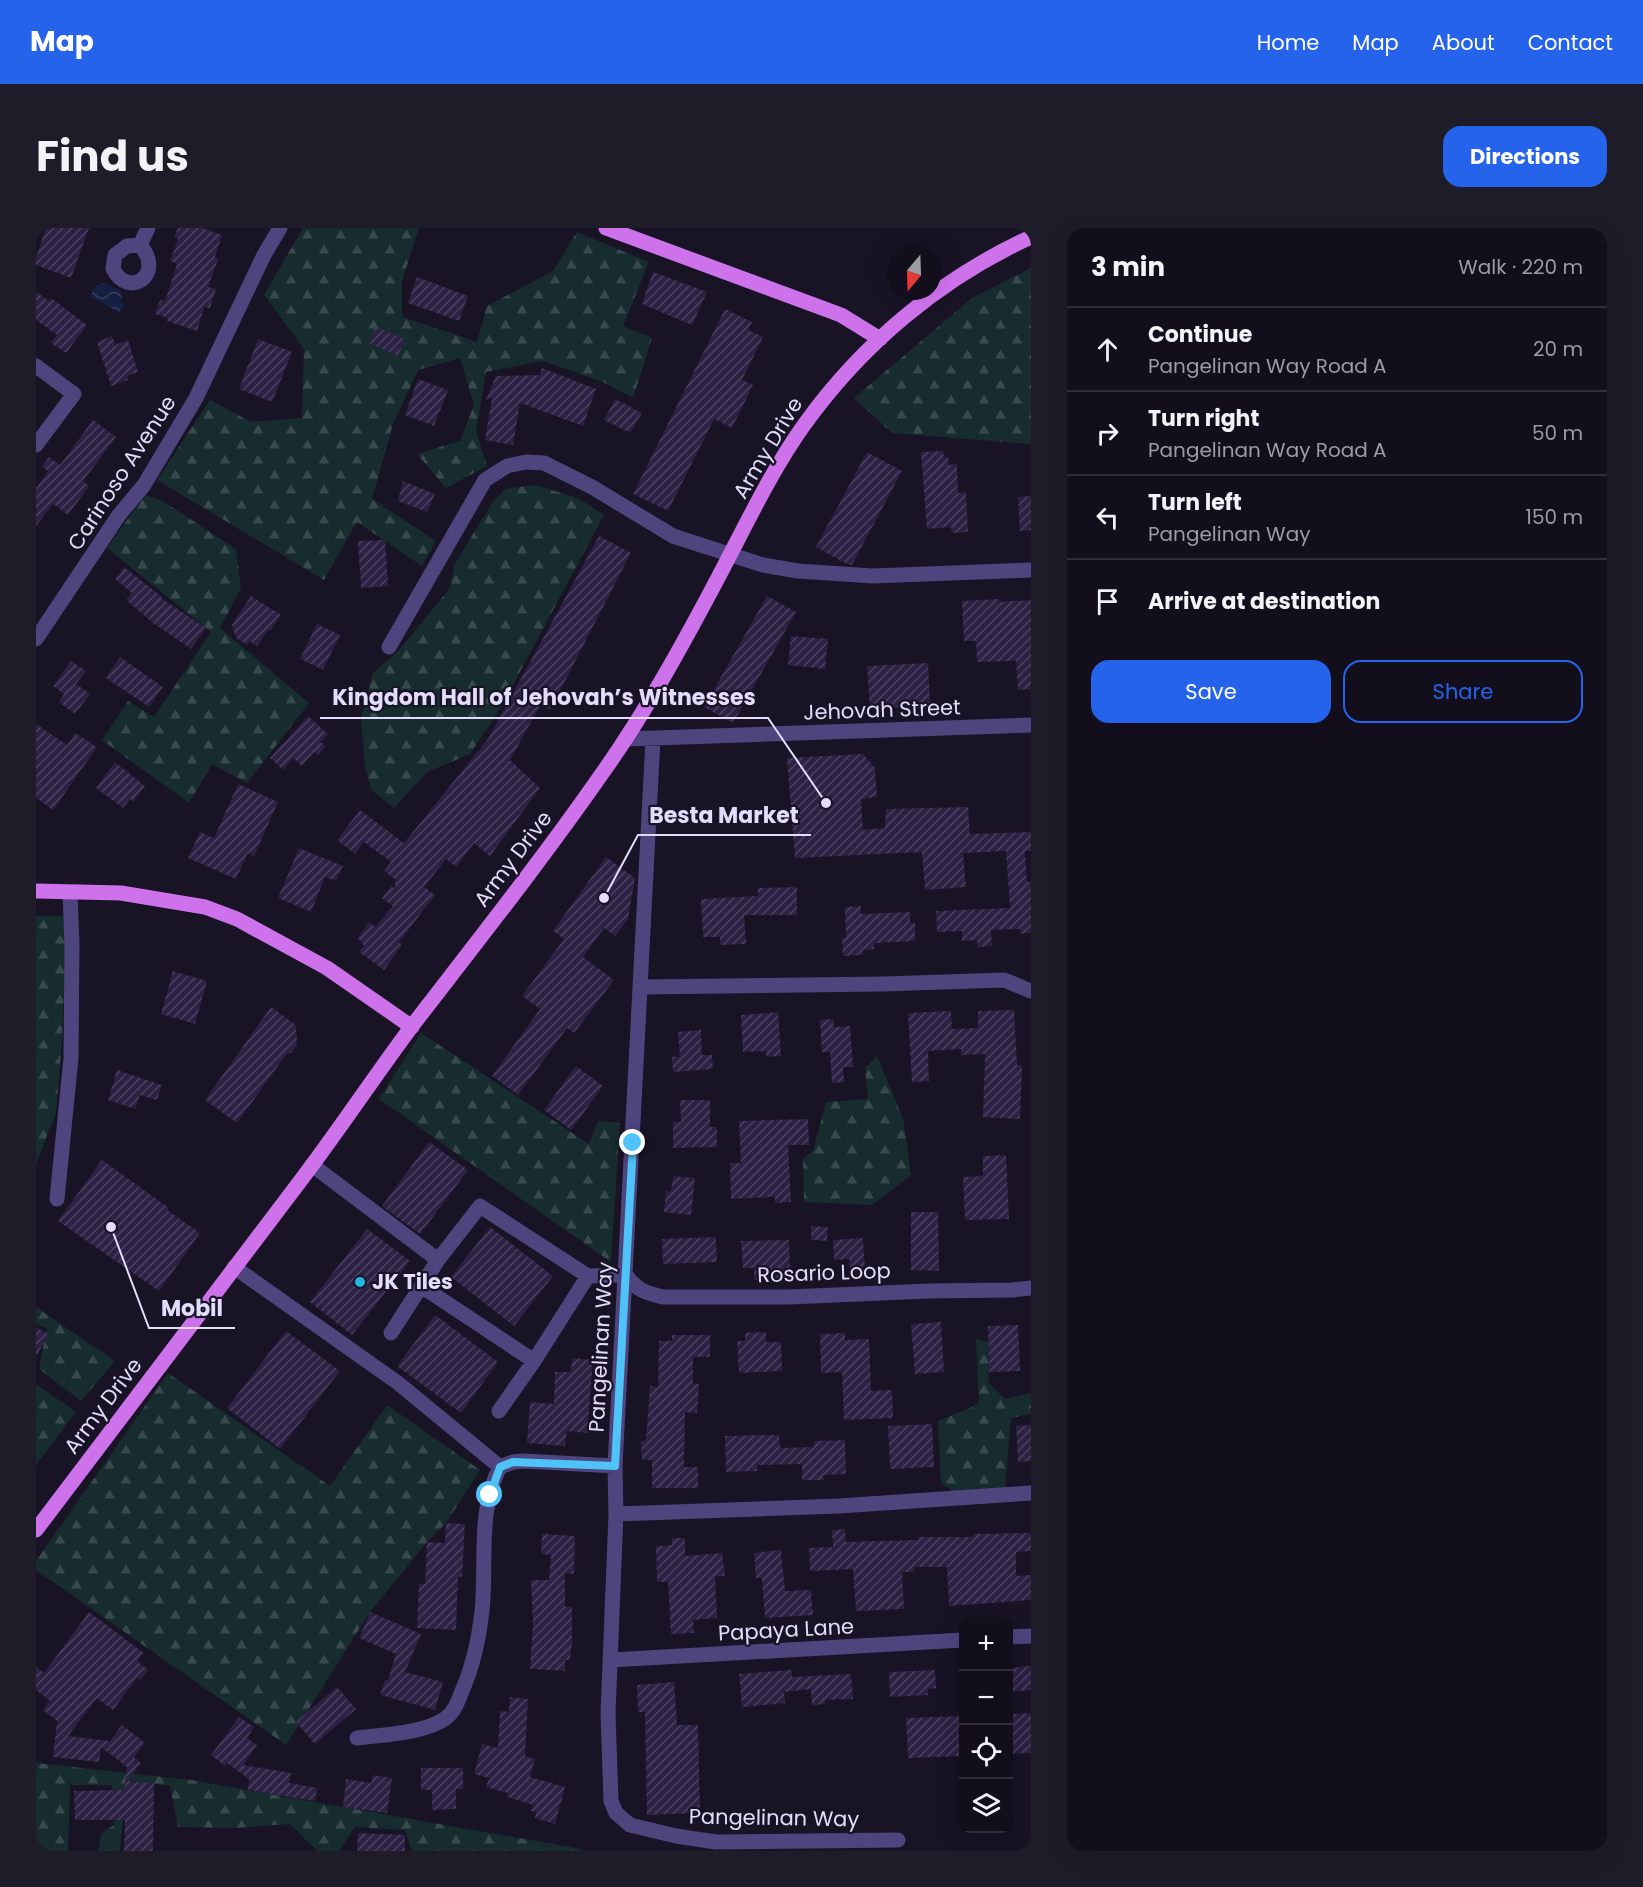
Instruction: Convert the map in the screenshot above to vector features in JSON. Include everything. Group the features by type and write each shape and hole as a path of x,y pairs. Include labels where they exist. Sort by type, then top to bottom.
{"main road":[{"path":"606,228 841,315 880,339"},
{"name":"Army Drive","path":"36,1530 544,854 626,739 669,669 729,555 801,429 827,394 880,339 948,284 983,261 1031,237"},
{"path":"36,891 121,893 205,907 237,919 327,968 412,1027"}],"street":[{"path":"140,245 148,228"},
{"name":"Carinoso Avenue","path":"36,639 119,515 144,485 196,398 264,255 280,228"},
{"path":"36,366 74,394 36,445"},
{"path":"389,647 485,480 507,466 526,462 544,463 592,488 673,536 763,565 798,571 873,576 1031,570"},
{"name":"Jehovah Street","path":"626,739 1031,725"},
{"name":"Pangelinan Way","path":"653,739 642,987 615,1466 616,1514 608,1713 611,1801 616,1813 630,1824 676,1836 716,1842 898,1840"},
{"path":"57,1199 71,1058 70,893"},
{"path":"642,987 839,985 1004,980 1031,991"},
{"path":"312,1165 438,1260"},
{"path":"391,1333 438,1260 480,1206 588,1276 626,1275"},
{"path":"234,1267 398,1383 500,1467"},
{"name":"Rosario Loop","path":"626,1275 634,1286 644,1293 663,1297 789,1297 1031,1288"},
{"path":"499,1411 588,1276"},
{"path":"421,1286 534,1361"},
{"path":"357,1738 431,1726 445,1719 455,1709 470,1672 482,1611 485,1531 490,1495 500,1467 524,1461 615,1466"},
{"path":"616,1514 839,1506 1031,1492"},
{"path":"1013,1637 1031,1636"},
{"name":"Papaya Lane","path":"611,1660 959,1640"}],"green space":[{"path":"303,228 419,228 402,281 402,317 477,342 487,306 553,271 577,232 649,262 623,326 652,338 633,398 603,382 543,361 486,372 476,431 487,466 446,488 417,454 460,441 474,405 460,358 418,370 393,424 372,499 436,541 422,566 357,522 324,580 157,480 210,400 251,422 302,418 304,349 264,295"},
{"path":"1031,268 1031,444 892,433 854,398 972,298"},
{"path":"535,485 578,498 604,515 501,707 470,754 427,772 394,808 371,790 365,766 361,718 373,673 399,650 450,588 454,565 492,503 505,489"},
{"path":"145,495 161,500 236,549 241,588 220,628 309,703 247,783 212,764 189,803 102,740 128,701 154,717 211,632 107,548"},
{"path":"36,916 67,916 62,1040 56,1113 36,1164"},
{"path":"421,1033 589,1144 598,1121 620,1123 611,1262 379,1099"},
{"path":"877,1056 903,1118 911,1175 872,1205 804,1202 803,1159 813,1151 826,1102 868,1099 865,1068"},
{"path":"36,1307 115,1361 81,1401 39,1369 47,1328 36,1324"},
{"path":"976,1339 988,1342 989,1384 1005,1399 1031,1393 1031,1414 1011,1418 1005,1491 961,1497 941,1483 938,1421 979,1404"},
{"path":"168,1373 330,1486 387,1405 480,1470 446,1523 427,1542 370,1612 286,1745 36,1570 36,1561"},
{"path":"36,1384 76,1412 36,1465"},
{"path":"36,1763 191,1780 581,1849 581,1851 412,1851 405,1830 355,1827 339,1851 317,1851 290,1824 233,1828 178,1827 170,1786 126,1780 120,1851 98,1851 101,1834 114,1825 112,1785 70,1785 68,1851 36,1851"}],"water":[{"path":"104,283 121,291 123,307 119,312 90,297 95,286"}],"building":[{"path":"46,228 89,228 71,278 36,265 36,257"},
{"path":"178,228 202,228 222,235 215,257 218,259 208,287 216,289 210,308 204,307 197,331 167,321 168,318 155,314 160,300 165,301 177,264 170,261 178,239 174,237"},
{"path":"653,272 707,292 692,325 642,304"},
{"path":"417,277 468,296 459,321 408,303"},
{"path":"36,292 49,301 51,298 87,325 66,353 51,343 57,335 36,320"},
{"path":"725,309 752,322 748,330 763,337 742,380 753,385 732,428 714,419 668,511 633,494"},
{"path":"376,327 405,339 398,356 369,343"},
{"path":"112,336 115,345 128,340 138,372 127,376 128,380 111,386 97,342"},
{"path":"258,339 292,352 272,402 239,389"},
{"path":"542,368 596,389 583,426 520,403 513,445 485,440 492,398 486,400 496,376 540,375"},
{"path":"418,379 448,390 434,426 405,415"},
{"path":"615,399 642,413 630,433 604,420"},
{"path":"93,420 116,437 83,481 89,486 68,515 53,504 36,526 36,488 48,471 42,467 49,457 60,465"},
{"path":"943,451 944,458 948,457 949,465 957,464 958,493 966,492 968,532 952,533 951,527 927,529 921,452"},
{"path":"867,452 902,471 852,565 849,565 816,547"},
{"path":"403,481 435,494 427,512 398,501"},
{"path":"1031,496 1031,530 1020,531 1018,497"},
{"path":"599,536 631,553 550,710 541,704 510,760 540,788 490,856 474,843 456,867 446,859 424,887 435,895 399,942 402,945 384,970 359,952 364,946 358,938 369,922 376,927 393,906 382,898 391,886 394,888 396,885 394,883 396,880 384,871 391,862 364,842 355,854 337,840 360,810 404,843 488,739"},
{"path":"385,540 388,586 361,588 358,541"},
{"path":"124,567 161,598 206,628 191,649 153,623 126,600 132,593 115,579"},
{"path":"251,596 281,615 257,646 249,641 247,645 236,638 232,625"},
{"path":"767,596 796,612 733,723 704,707"},
{"path":"999,599 999,602 1031,600 1031,689 1018,690 1016,661 977,662 976,641 964,641 962,601"},
{"path":"317,624 340,635 323,670 300,659"},
{"path":"791,636 828,639 825,669 788,665"},
{"path":"120,657 163,687 149,707 106,678"},
{"path":"71,661 86,671 76,684 90,694 75,714 59,702 64,694 53,686"},
{"path":"928,663 930,706 870,709 867,666"},
{"path":"308,716 328,734 320,742 326,746 318,755 314,752 302,766 293,758 283,770 270,758"},
{"path":"36,724 67,745 75,733 97,747 53,810 36,798"},
{"path":"863,754 875,768 877,797 861,799 863,830 885,828 886,809 968,807 970,834 1031,832 1031,851 1025,851 1027,882 1031,882 1031,933 1020,934 1020,929 991,930 992,946 978,947 977,940 962,941 962,931 937,932 936,911 1010,908 1006,851 963,853 966,887 925,890 922,852 795,858 787,758"},
{"path":"115,762 145,786 133,802 130,799 123,808 96,788"},
{"path":"238,784 278,802 254,856 248,853 236,879 188,858 200,832 214,838"},
{"path":"299,848 343,866 336,881 325,877 311,912 278,898"},
{"path":"606,857 635,878 628,919 615,936 604,928 583,957 614,980 574,1033 567,1028 518,1095 492,1076 540,1009 522,996 564,939 553,931"},
{"path":"797,887 797,915 744,915 746,944 720,945 720,937 703,937 701,899 758,896 758,888"},
{"path":"861,906 861,914 910,912 910,923 915,923 915,941 874,943 874,949 863,950 863,955 843,956 842,938 846,938 845,907"},
{"path":"173,971 207,981 195,1024 161,1014"},
{"path":"271,1007 296,1025 297,1045 291,1053 287,1053 237,1123 205,1100"},
{"path":"1014,1010 1017,1065 1022,1066 1020,1119 983,1117 985,1054 961,1055 961,1049 928,1051 929,1081 912,1082 908,1013 951,1011 952,1029 978,1028 978,1011"},
{"path":"778,1012 781,1056 766,1057 766,1051 743,1052 741,1015"},
{"path":"833,1019 834,1027 850,1026 853,1067 843,1067 844,1082 832,1083 830,1052 822,1052 820,1020"},
{"path":"701,1030 702,1055 712,1055 713,1069 673,1072 672,1057 680,1057 678,1032"},
{"path":"576,1066 603,1086 571,1130 544,1110"},
{"path":"117,1070 162,1085 157,1100 140,1095 135,1109 108,1100"},
{"path":"680,1100 710,1100 710,1127 717,1127 717,1147 673,1148 673,1122 681,1122"},
{"path":"808,1119 809,1145 788,1145 791,1202 775,1203 775,1197 731,1199 730,1163 741,1163 739,1121"},
{"name":"JK Tiles","path":"429,1142 468,1170 420,1234 382,1206"},
{"path":"1006,1155 1009,1219 965,1220 963,1177 983,1176 983,1156"},
{"path":"102,1160 200,1233 159,1291 58,1221"},
{"path":"673,1176 695,1178 691,1215 664,1212 666,1191 671,1192"},
{"path":"911,1212 938,1212 939,1271 911,1270"},
{"path":"811,1226 828,1227 827,1241 811,1240"},
{"path":"490,1227 553,1276 514,1326 451,1277"},
{"name":"JK Tiles","path":"367,1229 410,1261 352,1335 310,1302"},
{"path":"716,1237 717,1262 663,1264 662,1239"},
{"path":"863,1238 865,1269 850,1270 849,1259 834,1260 833,1240"},
{"path":"789,1240 790,1272 779,1272 779,1279 754,1280 754,1268 743,1268 741,1241"},
{"path":"435,1315 498,1362 461,1413 397,1366"},
{"path":"941,1322 944,1372 915,1374 911,1324"},
{"path":"1018,1325 1020,1371 989,1372 988,1326"},
{"path":"36,1327 49,1335 36,1356"},
{"path":"286,1331 340,1371 280,1449 227,1408"},
{"path":"766,1332 766,1342 781,1342 782,1371 739,1373 737,1341 745,1341 745,1333"},
{"path":"845,1333 845,1340 869,1339 871,1391 892,1390 893,1418 844,1420 842,1372 821,1373 820,1334"},
{"path":"672,1335 710,1335 710,1357 693,1357 693,1383 699,1384 697,1413 685,1412 684,1467 698,1467 698,1488 652,1488 652,1460 642,1460 641,1441 646,1441 650,1386 658,1387 659,1341 672,1341"},
{"path":"572,1358 593,1360 587,1433 567,1431 565,1446 527,1443 530,1402 554,1404 555,1372 571,1372"},
{"path":"932,1424 934,1467 890,1469 888,1426"},
{"path":"1031,1425 1031,1461 1018,1462 1016,1426"},
{"path":"779,1435 780,1448 814,1447 814,1441 845,1440 846,1474 823,1475 824,1480 802,1480 802,1464 757,1465 757,1471 726,1472 725,1436"},
{"path":"446,1523 465,1524 462,1577 458,1576 456,1630 417,1628 419,1584 425,1584 427,1542 445,1543"},
{"path":"845,1529 846,1542 918,1540 918,1537 973,1537 973,1534 1031,1533 1031,1551 1016,1552 1016,1576 1031,1575 1031,1600 949,1606 947,1567 914,1567 914,1572 902,1572 904,1609 856,1611 853,1569 810,1571 809,1548 833,1547 832,1530"},
{"path":"542,1534 575,1536 574,1574 565,1573 565,1607 572,1607 572,1644 570,1660 565,1660 565,1671 530,1669 533,1623 531,1580 549,1580 551,1555 541,1554"},
{"path":"672,1538 685,1538 685,1556 722,1553 725,1576 715,1576 717,1618 693,1620 694,1633 671,1634 668,1582 657,1582 656,1546 672,1545"},
{"path":"781,1550 785,1591 811,1590 813,1615 765,1618 762,1578 756,1578 754,1553"},
{"path":"89,1612 144,1653 137,1661 148,1670 140,1680 137,1678 113,1710 97,1698 68,1736 110,1741 122,1725 145,1743 134,1757 141,1763 127,1781 154,1783 153,1851 124,1851 125,1820 75,1820 74,1791 124,1790 127,1767 101,1747 99,1762 53,1757 57,1721 43,1710 50,1701 36,1690 36,1667 44,1673"},
{"path":"370,1612 421,1634 405,1672 443,1682 435,1710 380,1695 385,1680 388,1680 396,1654 359,1638"},
{"path":"1031,1666 1031,1690 1013,1692 1013,1668"},
{"path":"792,1670 792,1677 851,1674 853,1699 825,1700 825,1704 812,1705 811,1689 784,1692 785,1703 742,1707 739,1674"},
{"path":"935,1670 936,1688 928,1689 928,1695 890,1697 889,1672"},
{"path":"674,1682 677,1725 698,1725 700,1813 647,1815 645,1712 638,1712 637,1685"},
{"path":"337,1687 356,1709 315,1744 296,1722"},
{"path":"510,1697 528,1699 525,1756 535,1759 530,1777 565,1787 555,1824 535,1818 536,1812 531,1811 533,1805 507,1797 508,1793 486,1787 489,1778 474,1774 482,1744 498,1748 500,1711 509,1712"},
{"path":"1031,1713 1031,1753 1013,1754 1013,1714"},
{"path":"959,1716 959,1756 908,1758 906,1718"},
{"path":"239,1717 254,1727 247,1738 257,1745 243,1765 291,1773 289,1783 317,1788 315,1801 248,1790 249,1779 227,1763 225,1766 211,1755"},
{"path":"421,1768 463,1768 463,1789 456,1789 456,1809 432,1810 432,1790 421,1790"},
{"path":"373,1775 392,1778 387,1813 343,1807 346,1779 371,1783"},
{"path":"358,1833 405,1835 405,1851 357,1851"}],"place":[{"name":"Kingdom Hall of Jehovah’s Witnesses","path":"826,803"},
{"name":"Besta Market","path":"604,898"},
{"name":"Mobil","path":"111,1227"},
{"name":"JK Tiles","path":"360,1282"}],"route":[{"path":"490,1495 500,1467 513,1462 615,1466 633,1143"}]}
